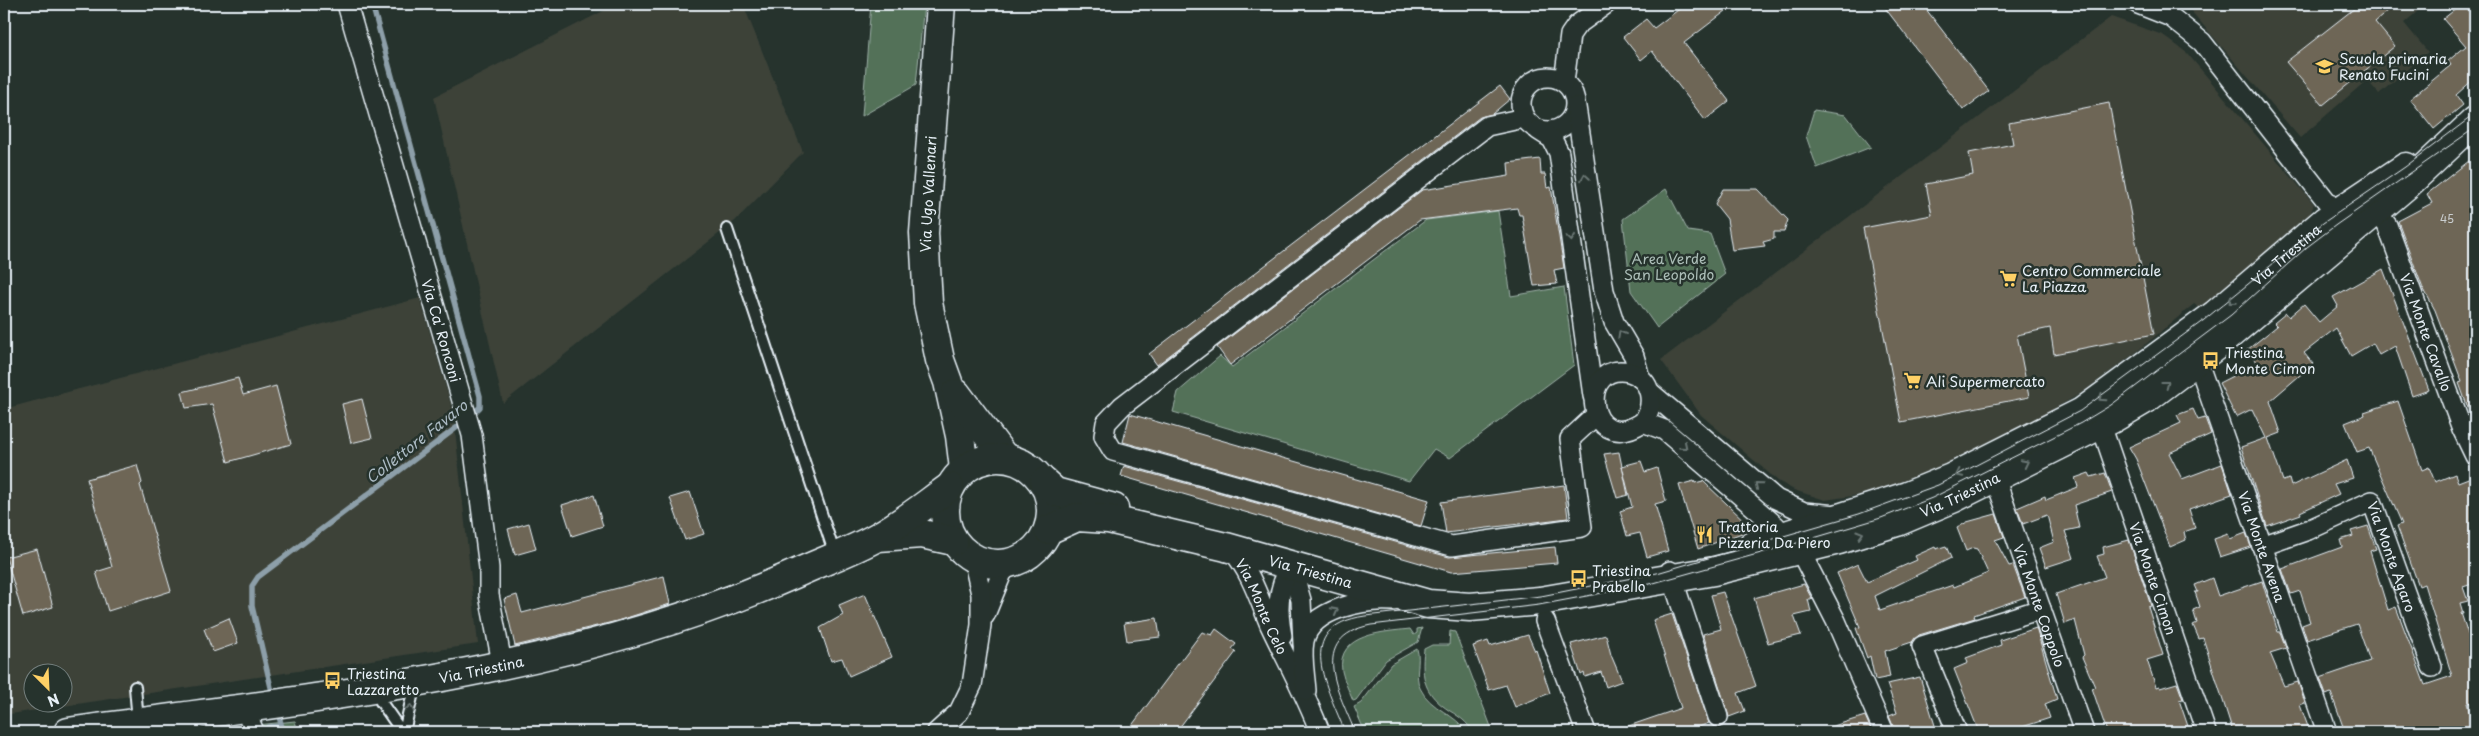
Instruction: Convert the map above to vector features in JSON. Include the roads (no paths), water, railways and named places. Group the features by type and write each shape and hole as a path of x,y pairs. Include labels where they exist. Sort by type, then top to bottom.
{"street":[{"name":"Via Ca' Ronconi","path":"347,4 472,436 488,568 489,594 502,664"},
{"name":"Via Ugo Vallenari","path":"941,4 924,233 924,268 935,337 948,382 960,436 957,478"},
{"path":"1564,82 1570,35 1577,26 1606,4"},
{"path":"2138,4 2171,17 2202,42 2336,213"},
{"path":"1546,77 1564,82 1575,97 1576,106 1604,291 1614,322 1634,356 1651,404 1643,422 1633,428 1621,430 1611,428 1602,423 1596,415 1559,153 1552,139 1531,124 1521,100 1529,85 1546,77"},
{"path":"1576,106 1568,124 1558,130 1548,132 1531,124 1487,126 1413,180 1122,406 1106,423 1104,436 1113,452 1452,546 1582,527 1570,439 1596,415"},
{"name":"Via Triestina","path":"1671,575 1890,503 1951,478 2082,412 2206,322 2336,213 2472,132"},
{"name":"Via Triestina","path":"1044,482 1055,492 1195,529 1225,548 1428,604 1488,607 1590,592 1671,575 1714,571 1785,537 1897,522 1995,478 2101,425 2146,400 2198,366 2283,288 2472,132"},
{"name":"Via Triestina","path":"2336,213 2344,216 2356,215 2408,184"},
{"name":"Via Monte Cavallo","path":"2376,211 2388,225 2462,429 2475,456"},
{"name":"Via Triestina","path":"2283,288 2332,235 2335,228 2336,213"},
{"name":"Via Monte Avena","path":"2198,366 2327,732"},
{"path":"1593,396 1597,386 1610,374 1630,372 1792,515 1794,526 1785,537"},
{"name":"Via Ugo Vallenari","path":"948,382 984,433 1004,457"},
{"path":"1643,422 1664,430 1785,537 1836,621 1884,732"},
{"name":"Via Monte Cimon","path":"2101,425 2206,732"},
{"path":"937,732 948,725 966,702 972,685 980,625 981,588 963,550 947,528 944,514 945,500 957,478 976,462 1004,457 1020,462 1033,470 1044,482 1050,497 1052,514 1048,530 1040,544 1028,555 1013,562 993,564 963,550"},
{"name":"Via Triestina","path":"68,732 138,722 251,716 298,702 378,689 502,664 598,642 666,623 748,594 876,538 957,478"},
{"name":"Via Monte Coppolo","path":"1995,478 2084,732"},
{"path":"1776,499 1804,512 1852,515"},
{"name":"Via Monte Agaro","path":"2262,546 2308,530 2372,500 2432,667"},
{"path":"1048,530 1073,519 1090,517 1108,519 1225,548"},
{"name":"Via Triestina","path":"876,538 922,534 963,550"},
{"name":"Via Monte Celo","path":"1225,548 1248,574 1288,664 1306,697 1320,732"},
{"path":"980,625 1002,573 1013,562"},
{"name":"Via Monte Celo","path":"1288,664 1280,627 1279,595 1284,578 1291,566"},
{"name":"Via Monte Celo","path":"1291,566 1301,600 1306,697"},
{"path":"1671,575 1718,718"},
{"name":"Via Monte Celo","path":"1303,647 1306,635 1311,628 1343,606 1373,600 1428,604"},
{"path":"1957,732 1922,646 2041,609"},
{"path":"1545,621 1586,732"}],"lane":[{"path":"727,229 835,556"},
{"path":"403,732 412,697 410,682"},
{"path":"135,687 138,722"},
{"path":"378,689 381,702 403,732"}],"waterway":[{"name":"Collettore Favaro","path":"372,4 480,396 480,407 471,416"},
{"name":"Collettore Favaro","path":"273,696 252,606 252,586 258,577 464,422"},
{"name":"Collettore Favaro","path":"278,712 283,732"},
{"path":"269,727 281,726"},
{"path":"219,732 238,730"}],"tram line":[{"path":"1345,732 1324,679 1321,662 1322,646 1328,633 1342,622 1365,616 1541,596 1657,573 1859,514 1938,485 2080,411 2204,320 2323,223 2405,167 2475,114"},
{"path":"1355,732 1336,685 1333,669 1333,655 1339,642 1351,632 1371,625 1539,605 1650,584 1881,518 1932,498 2081,423 2111,405 2231,315 2307,247 2475,128"}],"place":[{"name":"Scuola primaria Renato Fucini","path":"2325,66"},
{"name":"Centro Commerciale La Piazza","path":"2008,278"},
{"name":"Triestina Monte Cimon","path":"2211,360"},
{"name":"Ali Supermercato","path":"1912,381"},
{"name":"Trattoria Pizzeria Da Piero","path":"1704,534"},
{"name":"Triestina Prabello","path":"1578,578"},
{"name":"Triestina Lazzaretto","path":"333,681"}],"park label":[{"name":"Area Verde San Leopoldo","path":"1669,266"}]}
